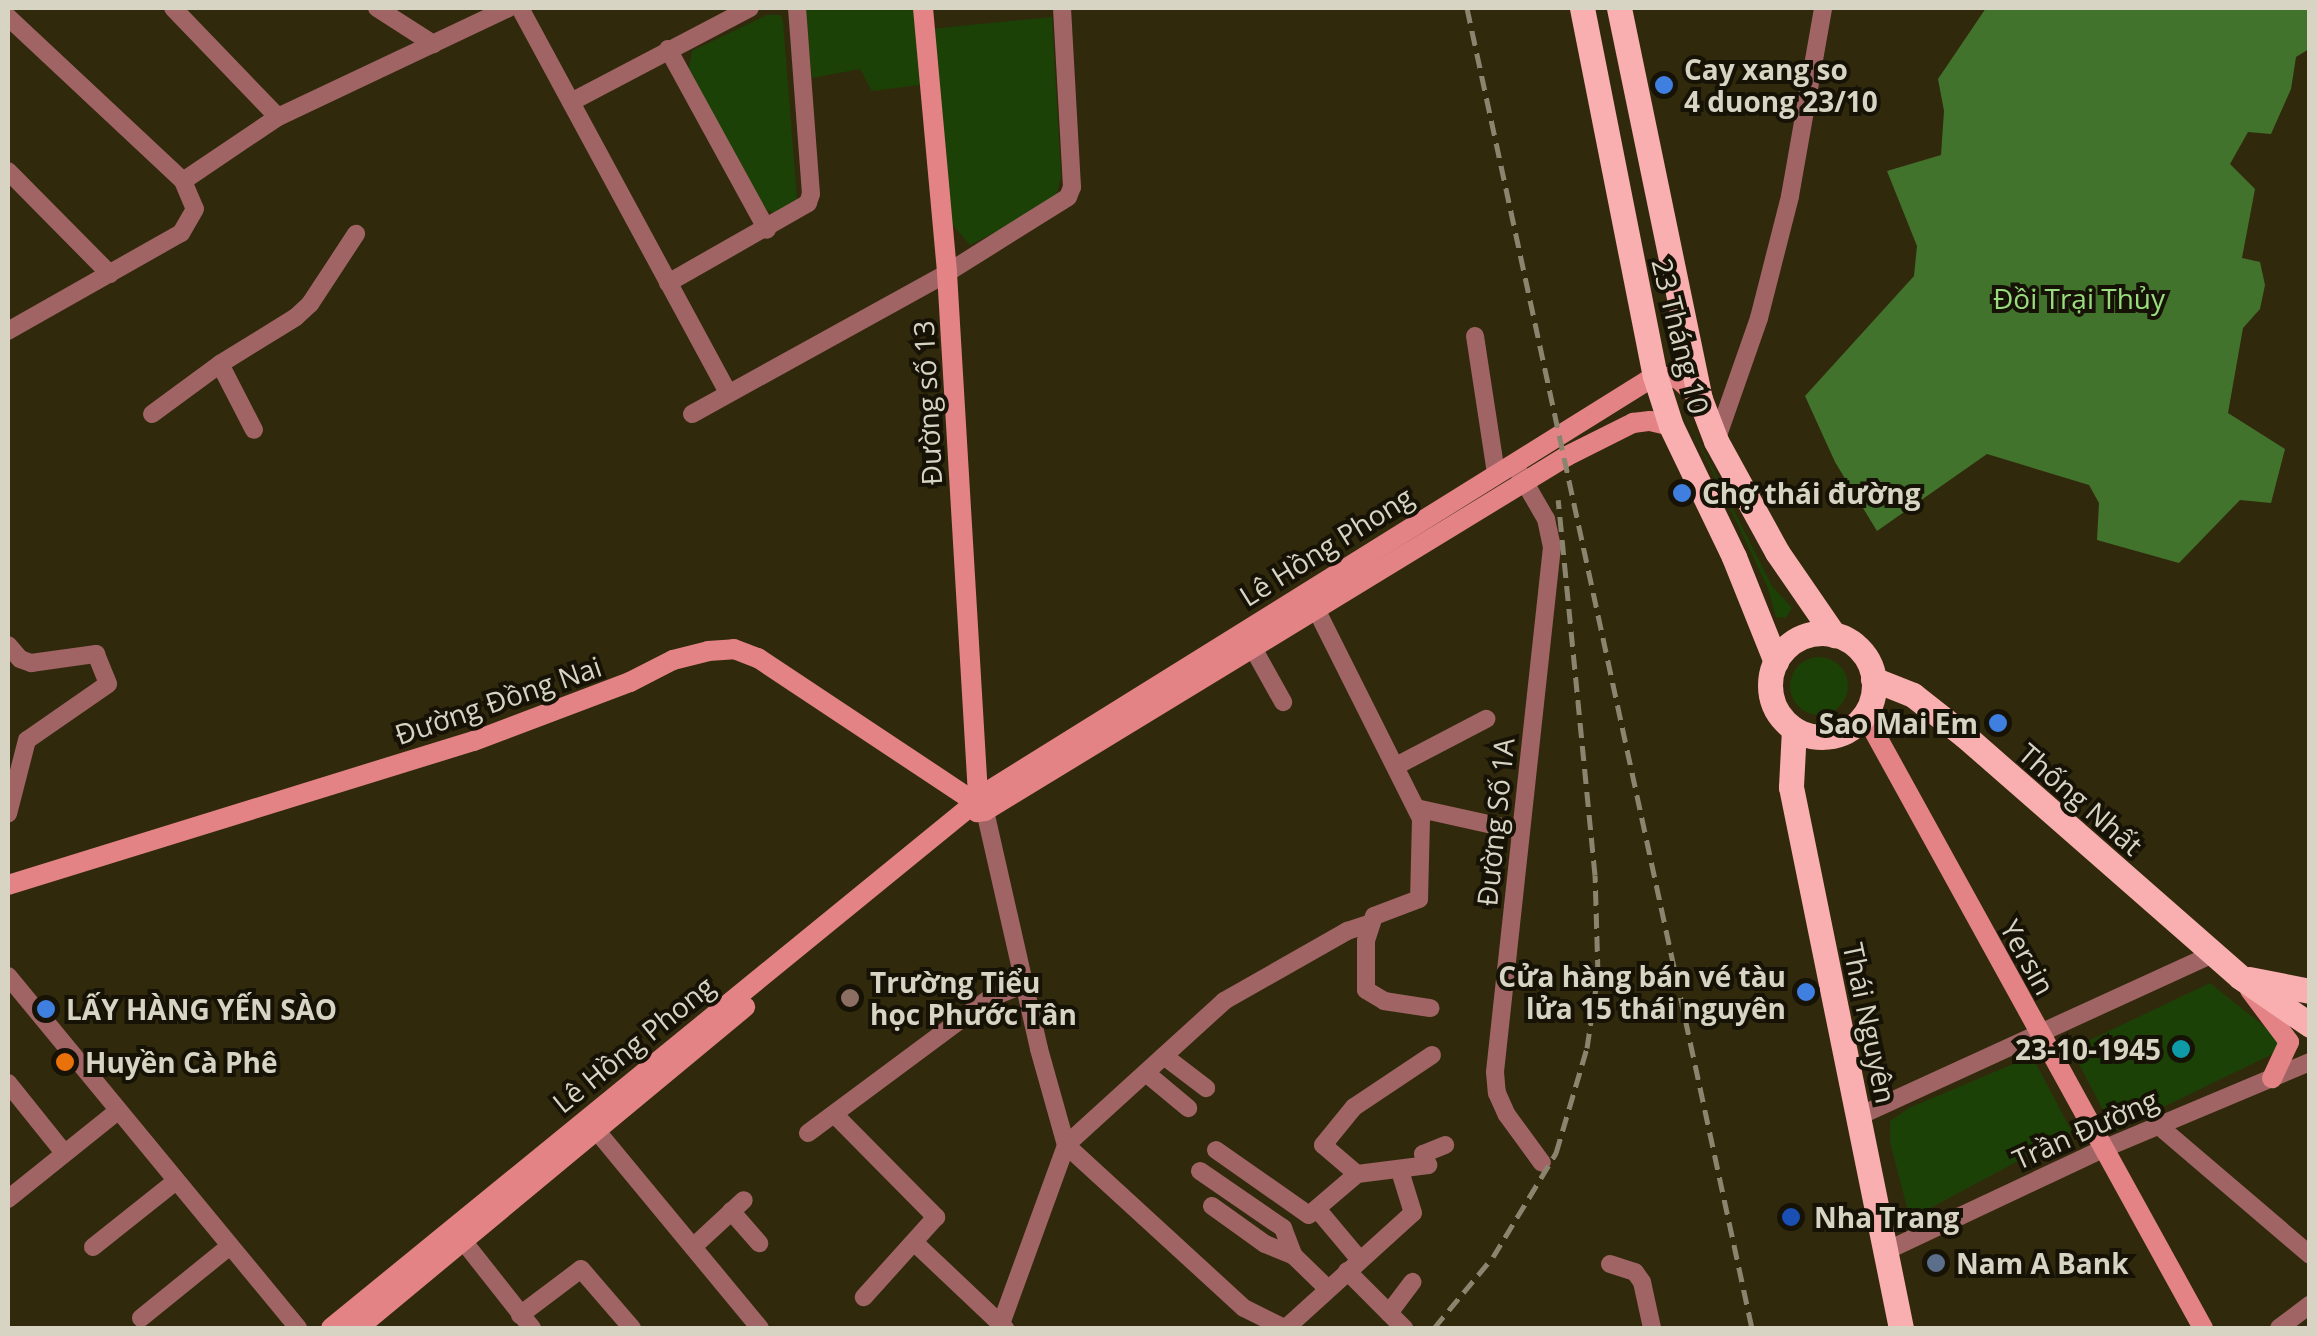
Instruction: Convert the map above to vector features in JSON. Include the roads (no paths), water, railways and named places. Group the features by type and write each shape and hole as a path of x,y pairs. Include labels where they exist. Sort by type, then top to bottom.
{"main road":[{"name":"Đường số 13","path":"923,8 947,274 980,804"},
{"name":"23 Tháng 10","path":"1582,8 1654,376 1671,426 1734,556 1776,662"},
{"name":"23 Tháng 10","path":"1619,8 1700,399 1716,441 1777,552 1834,635"},
{"path":"1654,376 1677,378 1700,399"},
{"name":"Lê Hồng Phong","path":"980,804 1316,610 1654,376"},
{"name":"Lê Hồng Phong","path":"331,1328 591,1124 980,804 1511,472 1633,423 1650,420 1671,426"},
{"path":"1834,635 1856,646 1873,679 1865,715 1837,735 1814,737 1794,729 1773,702 1770,682 1776,662 1797,640 1834,635"},
{"name":"Đường Đồng Nai","path":"8,885 474,741 630,682 673,660 708,651 734,649 758,658 980,804"},
{"name":"Thống Nhất","path":"1873,679 1913,696 1965,736 2212,954 2310,1025"},
{"name":"Yersin","path":"1865,715 2202,1328"},
{"name":"Thái Nguyên","path":"1794,729 1791,787 1901,1328"},
{"path":"2240,977 2290,1042 2272,1078"},
{"name":"Thống Nhất","path":"2240,977 2310,991"},
{"name":"Lê Hồng Phong","path":"358,1328 464,1242 591,1124"}],"street":[{"path":"173,8 278,117"},
{"path":"377,8 433,44"},
{"path":"182,181 278,117 509,8"},
{"path":"520,8 728,393"},
{"path":"571,102 750,8"},
{"path":"668,284 808,203 811,194 797,8"},
{"path":"692,414 947,274 1068,197 1072,188 1062,8"},
{"path":"1716,441 1758,318 1790,196 1822,8"},
{"path":"8,17 182,181 195,209 182,233 8,330"},
{"path":"668,49 767,230"},
{"path":"8,171 110,274"},
{"path":"152,414 220,364 281,328 310,304 356,234"},
{"name":"Đường Số 1A","path":"1476,336 1511,472 1546,519 1552,547 1495,1072 1497,1093 1507,1115 1542,1163"},
{"path":"220,364 254,430"},
{"path":"916,1243 1003,1326 1066,1145 1224,1000 1347,931 1369,924 1388,907 1419,899 1423,844 1416,808 1316,610"},
{"path":"8,645 26,662 96,654 108,684 28,740 8,814"},
{"path":"1253,648 1283,702"},
{"path":"1396,766 1486,719"},
{"path":"980,804 1066,1145 1244,1308 1285,1328 1412,1212 1400,1171"},
{"path":"1416,808 1520,832"},
{"path":"1369,924 1364,959 1366,990 1384,1001 1430,1008"},
{"path":"1859,1116 2212,954"},
{"path":"8,976 298,1328"},
{"path":"808,1133 990,998 1024,984"},
{"path":"1356,1174 1323,1146 1354,1108 1432,1055"},
{"path":"1164,1056 1206,1088"},
{"name":"Trần Đường","path":"1886,1251 2103,1149 2310,1062"},
{"path":"1146,1073 1188,1108"},
{"path":"8,1084 64,1154"},
{"path":"10,1190 64,1154 118,1110"},
{"path":"835,1115 936,1218 864,1297"},
{"path":"591,1124 760,1328"},
{"path":"2159,1126 2310,1255"},
{"path":"1216,1150 1309,1214 1356,1174 1428,1166 1423,1154 1445,1145"},
{"path":"1200,1171 1283,1228 1294,1256"},
{"path":"93,1247 176,1181"},
{"path":"693,1247 738,1205 759,1243"},
{"path":"1212,1206 1265,1244 1294,1256 1328,1289"},
{"path":"1318,1210 1353,1266 1404,1328"},
{"path":"464,1242 526,1322 581,1269 632,1328"},
{"path":"141,1318 230,1246"},
{"path":"1610,1264 1635,1272 1642,1282 1652,1328"},
{"path":"1390,1313 1412,1282"},
{"path":"2279,1328 2310,1305"}],"railway":[{"path":"1467,8 1752,1328"},
{"path":"1434,1328 1493,1257 1556,1153 1587,1048 1598,974 1595,875 1558,500"}],"place":[{"name":"Cay xang so 4 duong 23/10","path":"1664,85"},
{"name":"Chợ thái đường","path":"1682,493"},
{"name":"Sao Mai Em","path":"1998,723"},
{"name":"Cửa hàng bán vé tàu lửa 15 thái nguyên","path":"1806,992"},
{"name":"Trường Tiểu học Phước Tân","path":"850,998"},
{"name":"LẤY HÀNG YẾN SÀO","path":"46,1009"},
{"name":"23-10-1945","path":"2181,1049"},
{"name":"Huyền Cà Phê","path":"65,1062"},
{"name":"Nha Trang","path":"1791,1217"},
{"name":"Nam A Bank","path":"1936,1263"}],"park label":[{"name":"Đồi Trại Thủy","path":"2079,298"}]}
